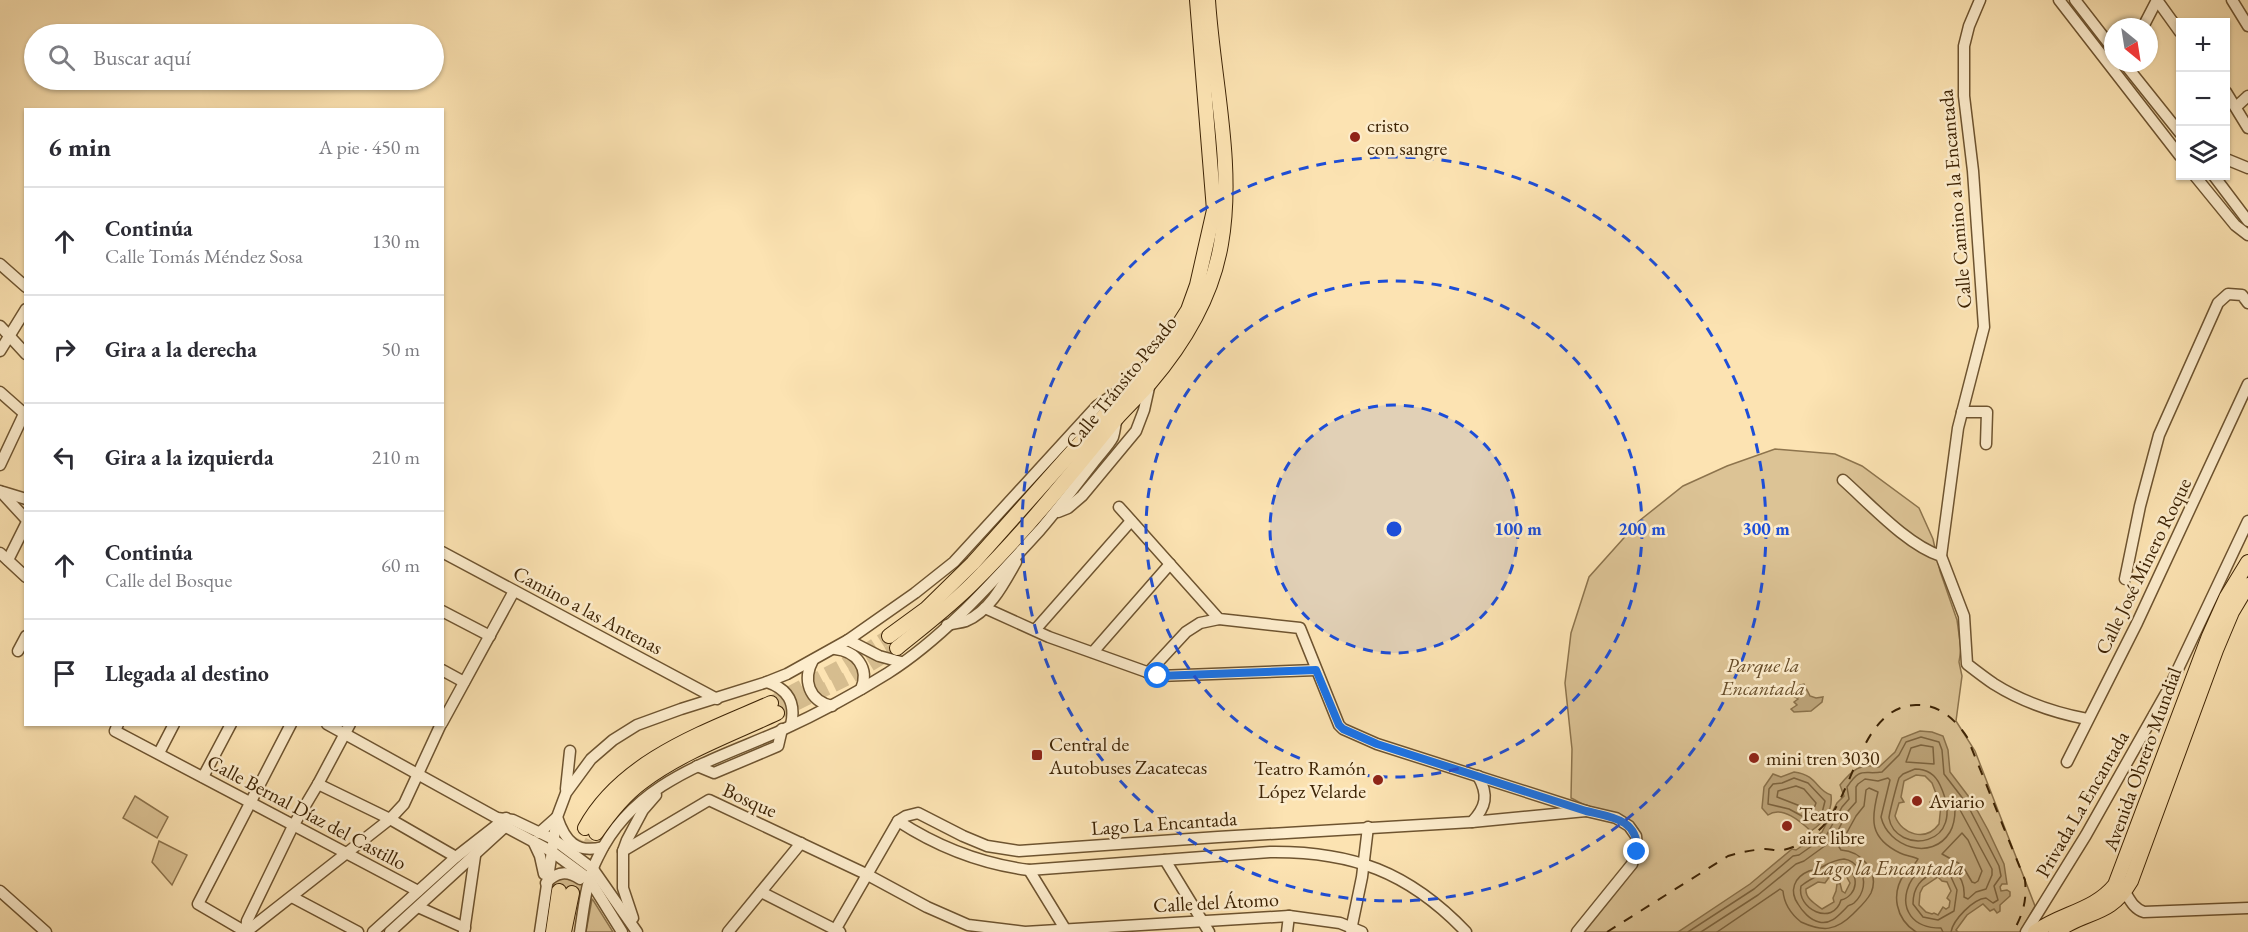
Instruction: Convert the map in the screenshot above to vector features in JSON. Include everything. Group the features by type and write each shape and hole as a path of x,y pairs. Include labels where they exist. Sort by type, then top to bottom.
{"main road":[{"name":"Calle Tránsito Pesado","path":"1197,0 1214,210 1197,285 1188,310 1162,351 973,564 893,642 933,620 976,581 1049,501 1117,418 1150,383 1196,319 1212,281 1221,246 1226,208 1226,180 1208,0"},
{"name":"Avenida Obrero Mundial","path":"2053,927 2096,903 2115,885 2209,636 2226,598 2248,562"},
{"name":"Avenida Obrero Mundial","path":"2035,932 2073,921 2112,904 2125,891 2131,881 2216,650 2232,612 2248,585"},
{"path":"590,830 606,798 642,767 682,743 774,708"},
{"path":"553,932 565,892 564,932"}],"street":[{"name":"Calle Camino a la Encantada","path":"1941,556 1953,460 1962,412 1984,327 1973,171 1964,96 1964,46 1969,26 1980,0"},
{"path":"2059,0 2075,21 2104,50"},
{"path":"2148,18 2157,0 2176,25"},
{"path":"2232,0 2248,26"},
{"path":"2075,21 2081,3"},
{"path":"2081,3 2104,36"},
{"path":"2124,72 2176,144"},
{"path":"2125,72 2176,128"},
{"path":"2247,125 2230,99 2248,96"},
{"path":"2230,161 2248,168"},
{"path":"2202,180 2235,225 2248,236"},
{"path":"2217,180 2248,221"},
{"path":"0,264 24,285"},
{"path":"2125,579 2158,435 2218,303 2228,294 2242,295 2248,303"},
{"path":"0,351 24,312"},
{"path":"0,326 24,352"},
{"path":"566,793 591,759 613,740 637,725 767,682 835,649 915,593 954,562 1097,406 1135,380"},
{"path":"1055,513 1068,508 1082,496 1136,431 1150,383"},
{"name":"Calle José Minero Roque","path":"2067,762 2137,622 2248,384"},
{"path":"0,392 24,413"},
{"path":"1962,412 1987,412 1986,444"},
{"path":"0,465 24,416"},
{"path":"787,727 832,706 861,689 902,662 947,625 995,578 1055,513 1113,437 1117,418"},
{"path":"1843,480 1915,543 1941,556 1964,616 1967,664 1994,684 2016,696 2071,716 2087,719"},
{"path":"0,491 24,498"},
{"path":"0,491 24,517"},
{"path":"1119,507 1219,619"},
{"path":"1035,630 1131,521"},
{"name":"Privada La Encantada","path":"2026,932 2042,910 2169,688 2248,521"},
{"path":"24,527 4,556 24,575"},
{"path":"947,625 963,622 985,608 1025,546"},
{"name":"Camino a las Antenas","path":"444,553 717,699"},
{"path":"1093,652 1170,564"},
{"path":"444,718 514,591"},
{"path":"985,608 1035,630 1158,676 1316,670"},
{"path":"444,612 489,636"},
{"path":"1148,673 1186,632 1200,622 1219,619 1300,628 1339,725 1343,729 1377,744 1586,811 1616,818 1629,826 1636,836 1637,852 1630,868 1578,932"},
{"path":"18,651 24,640"},
{"path":"848,640 879,656 902,662"},
{"path":"835,649 851,653 862,665 864,682 861,689"},
{"path":"813,660 807,676 808,685 817,700 832,706"},
{"path":"444,671 464,682"},
{"path":"580,932 586,892 603,846 636,804 669,781 697,766 714,773 778,746 794,714 792,703 786,693 778,686 767,682"},
{"path":"159,753 173,726"},
{"path":"203,777 230,726"},
{"path":"246,932 198,904 290,726"},
{"path":"246,932 390,819 404,804 440,726"},
{"name":"Calle Bernal Díaz del Castillo","path":"117,728 293,826 418,891"},
{"path":"246,932 247,921 293,826 347,729 418,775 536,837 551,851 591,874 622,932"},
{"path":"540,932 557,817 566,793 570,751"},
{"path":"1472,822 1480,813 1485,800 1485,790 1478,776"},
{"path":"638,932 622,888 623,851 644,810 669,781"},
{"path":"318,784 390,819 456,857"},
{"name":"Bosque","path":"623,851 709,800 866,874"},
{"name":"Lago La Encantada","path":"898,821 918,813 987,846 1019,851 1472,822 1586,811"},
{"path":"557,817 566,837 573,844 583,849 603,846"},
{"path":"536,837 557,817"},
{"path":"390,932 475,856 504,821"},
{"path":"373,932 456,857 504,821"},
{"path":"761,892 836,931 866,874 898,821 936,843 974,858 1001,866 1029,870 1270,852 1307,852 1364,864 1388,873 1418,890 1443,909 1466,932"},
{"path":"1351,929 1364,864 1368,827"},
{"path":"536,837 553,839 591,874 638,932"},
{"path":"536,837 546,883"},
{"path":"1192,839 1193,857"},
{"path":"728,932 801,843"},
{"path":"418,907 464,930 475,856"},
{"path":"1165,860 1209,932"},
{"path":"1029,870 1066,931"},
{"path":"546,883 558,874 573,874 580,879 586,892"},
{"name":"Calle del Átomo","path":"866,874 927,907 968,925 1025,932 1289,916 1362,932"},
{"path":"0,891 46,932"},
{"path":"2125,891 2132,904 2139,911 2144,912 2248,908"},
{"path":"292,897 358,932"},
{"path":"2042,910 2042,919 2053,927"},
{"path":"1287,932 1289,916"}],"green space":[{"name":"Parque la Encantada","path":"1775,449 1835,454 1862,466 1919,508 1933,539 1940,571 1957,620 1962,676 1956,721 1975,751 2035,906 2020,932 1584,932 1638,864 1641,849 1641,838 1633,823 1571,798 1572,749 1565,683 1571,633 1589,577 1639,521 1683,486 1727,466"},
{"path":"135,796 168,817 157,838 123,818"},
{"path":"159,841 187,855 172,885 152,862"},
{"path":"593,900 613,932 586,932"}],"water":[{"path":"1804,684 1810,696 1823,697 1822,702 1811,711 1794,712 1791,709 1797,705 1794,702 1798,699 1792,695 1800,688 1800,685"},
{"name":"Lago la Encantada","path":"1920,731 1943,736 1948,750 1950,772 1972,801 2004,864 2007,884 2002,884 2000,887 2001,891 2010,892 2010,896 2000,905 2000,911 1997,913 1994,909 1990,911 1983,904 1967,915 1956,930 1958,932 1678,932 1750,884 1792,849 1796,850 1822,832 1837,803 1844,796 1840,785 1844,780 1852,772 1862,767 1879,767 1895,752 1902,738","holes":["1916,775 1925,776 1932,783 1937,796 1930,802 1932,806 1940,803 1941,805 1939,824 1928,833 1909,832 1898,823 1895,816 1899,803 1904,802 1901,797 1904,781","1844,872 1850,883 1845,893 1840,883 1837,884 1834,902 1822,909 1809,898 1806,889 1818,882 1825,883 1830,876","1938,877 1947,882 1951,891 1947,898 1950,901 1949,907 1946,909 1943,907 1938,915 1926,912 1919,905 1923,887"]},
{"name":"Lago la Encantada","path":"1794,772 1808,776 1822,790 1831,795 1826,816 1811,831 1785,813 1773,812 1768,815 1762,808 1764,787 1773,774 1781,777"}],"tunnel":[{"path":"771,703 842,666 889,636"},
{"path":"777,713 848,678 897,648"},
{"path":"559,891 570,858 585,828"},
{"path":"572,893 579,867 596,833"}],"railway":[{"path":"1607,932 1728,856 1756,850 1788,849 1811,837 1831,816 1859,756 1881,721 1897,710 1916,705 1932,707 1946,714 1967,737 2025,880 2024,907 2013,932"}],"place":[{"name":"cristo con sangre","path":"1355,137"},
{"name":"Central de Autobuses Zacatecas","path":"1037,755"},
{"name":"mini tren 3030","path":"1754,758"},
{"name":"Teatro Ramón López Velarde","path":"1378,780"},
{"name":"Aviario","path":"1917,801"},
{"name":"Teatro aire libre","path":"1787,826"}],"route":[{"path":"1158,676 1316,670 1339,725 1351,734 1586,811 1616,818 1634,832 1637,852"}]}
